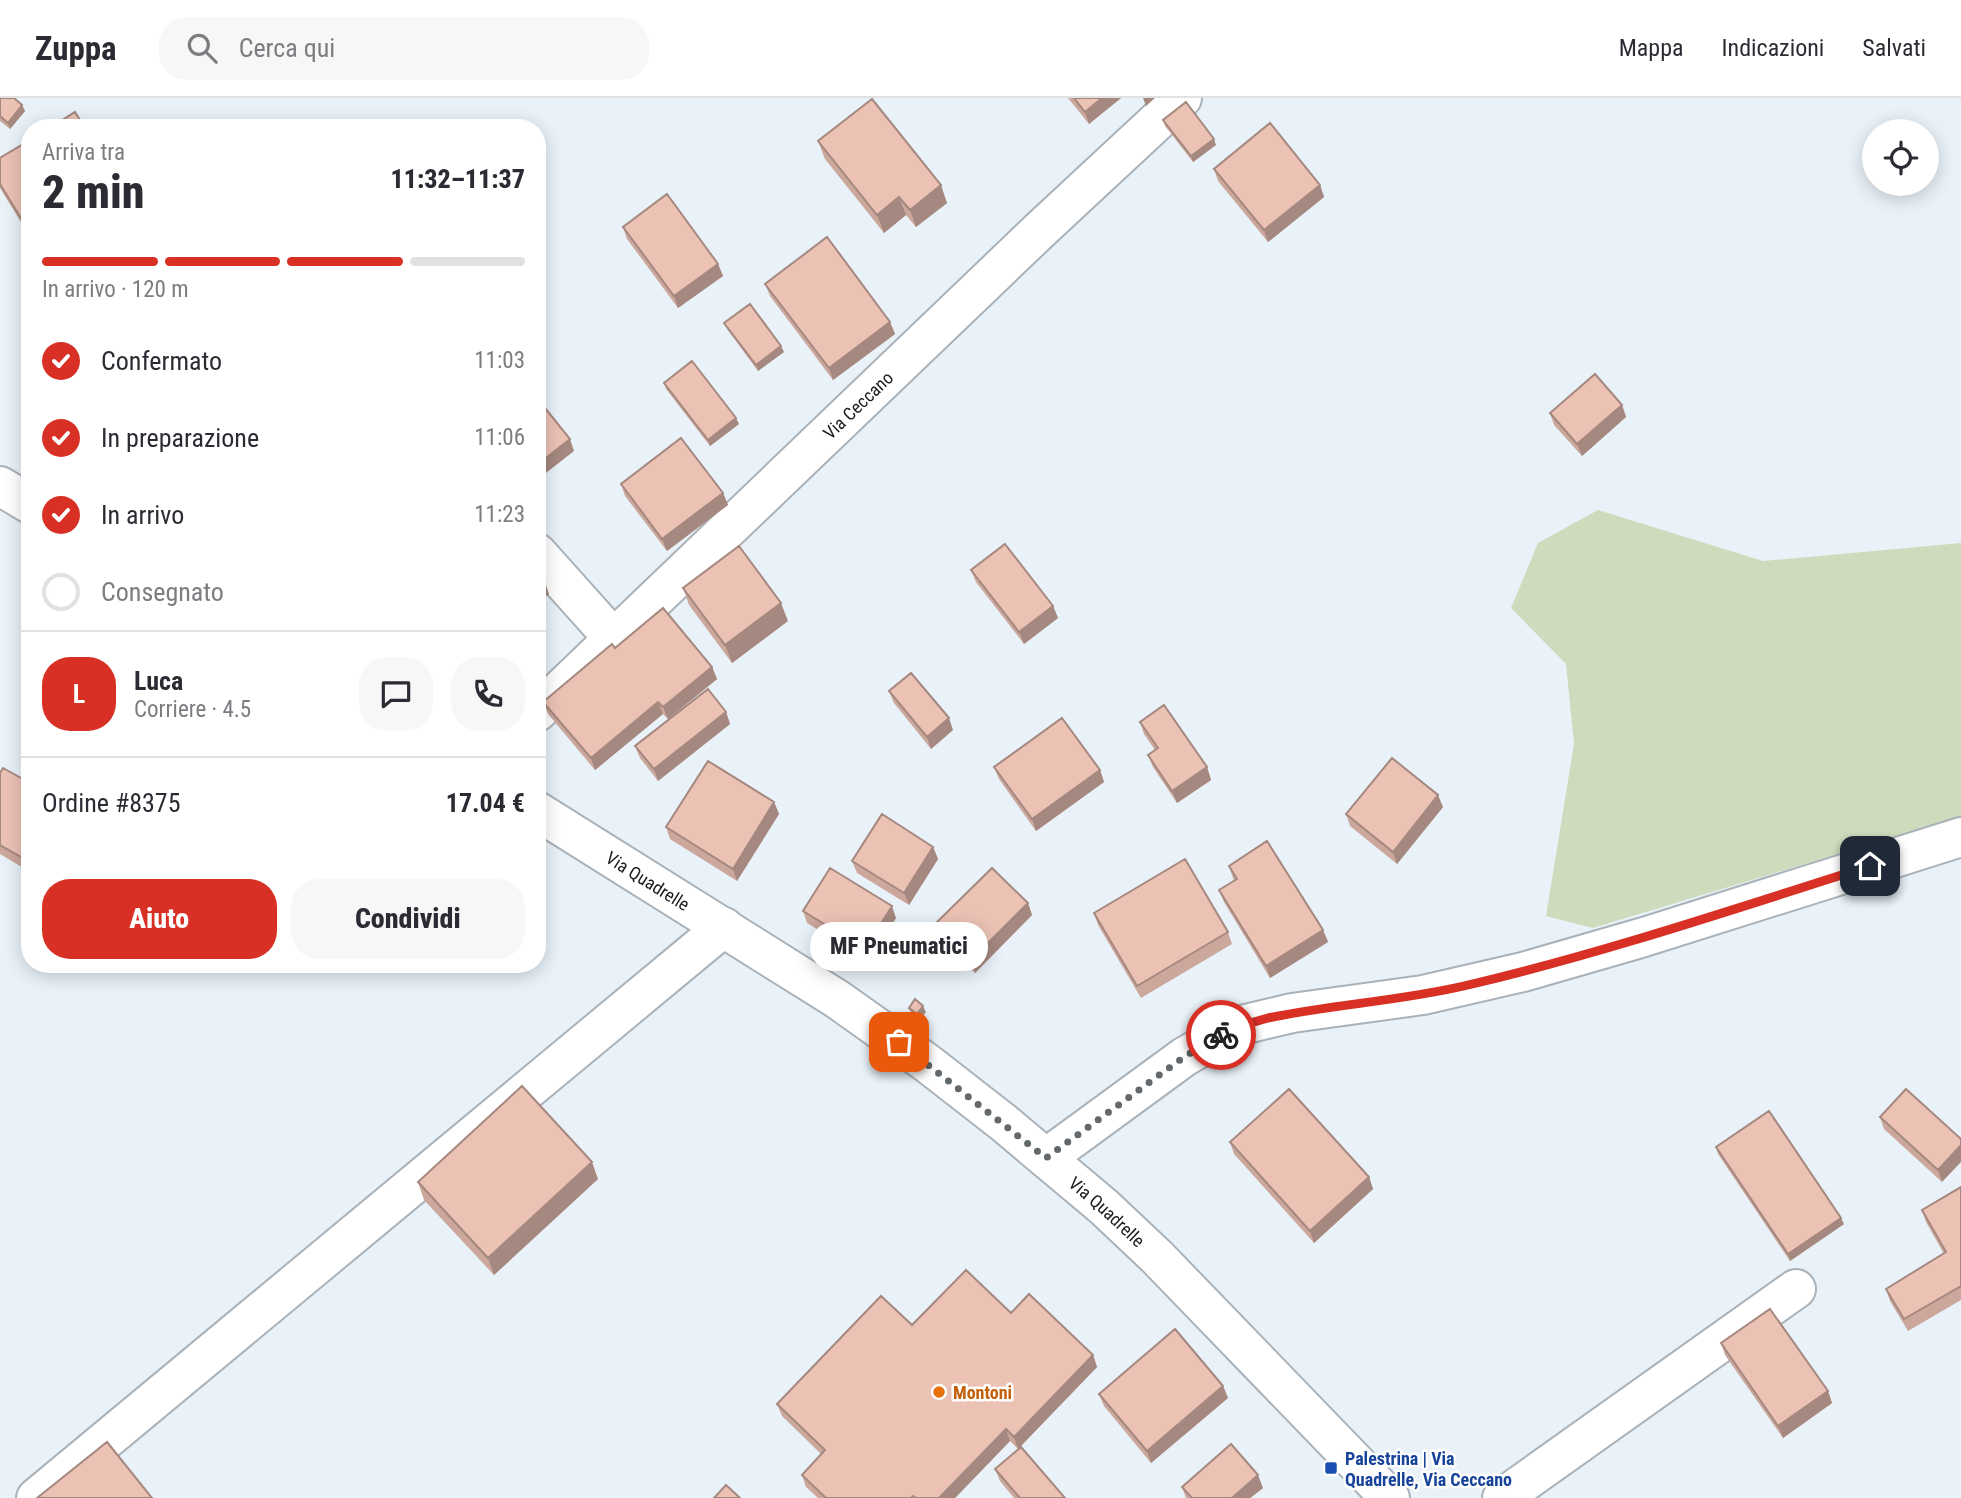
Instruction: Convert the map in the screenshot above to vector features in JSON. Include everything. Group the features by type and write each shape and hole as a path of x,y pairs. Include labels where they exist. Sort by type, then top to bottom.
{"street":[{"name":"Via Ceccano","path":"546,703 1182,98"},
{"path":"0,486 21,499"},
{"path":"546,563 614,639"},
{"name":"Via Quadrelle","path":"546,817 837,999 899,1042 1046,1158 1128,1228 1167,1266 1390,1498"},
{"path":"1046,1158 1184,1057 1225,1033 1247,1024 1292,1013 1423,995 1523,972 1644,937 1961,837"},
{"path":"36,1498 724,927"},
{"path":"1502,1498 1796,1289"}],"green space":[{"path":"1598,510 1763,561 1961,543 1961,817 1593,928 1546,916 1574,744 1566,664 1511,608 1538,543"}],"building":[{"path":"0,98 14,98 22,105 8,123 0,116"},
{"path":"1074,98 1102,98 1085,112"},
{"path":"872,99 941,185 910,210 899,197 877,215 818,141"},
{"path":"1186,102 1214,139 1191,156 1163,120"},
{"path":"75,112 79,119 64,119"},
{"path":"1270,123 1320,185 1264,230 1214,169"},
{"path":"21,145 21,218 0,184 0,158"},
{"path":"667,194 718,264 674,296 623,227"},
{"path":"827,237 890,322 829,368 765,284"},
{"path":"750,304 781,346 756,365 724,323"},
{"path":"692,361 736,418 708,440 664,383"},
{"path":"1595,374 1622,405 1577,444 1550,413"},
{"path":"546,409 570,439 546,458"},
{"path":"681,438 723,493 662,539 621,484"},
{"path":"1005,544 1053,606 1019,632 971,570"},
{"path":"739,546 781,603 725,645 683,588"},
{"path":"663,608 712,667 663,707 658,702 591,758 546,706 546,699 612,644 615,648"},
{"path":"911,673 949,718 927,737 889,691"},
{"path":"708,689 726,712 654,769 635,746"},
{"path":"1164,705 1207,767 1172,791 1148,755 1158,748 1140,722"},
{"path":"1062,718 1100,770 1032,819 994,767"},
{"path":"1392,758 1438,795 1393,852 1346,814"},
{"path":"708,761 774,802 733,869 666,827"},
{"path":"3,768 21,778 21,857 0,845 0,773"},
{"path":"882,814 933,847 904,893 852,861"},
{"path":"1267,841 1323,930 1266,966 1219,890 1237,879 1229,866"},
{"path":"1185,859 1228,932 1137,986 1094,913"},
{"path":"830,868 892,906 865,949 803,911"},
{"path":"992,868 1028,903 971,960 934,925"},
{"path":"915,999 923,1006 917,1014 909,1008"},
{"path":"522,1086 592,1162 488,1258 418,1182"},
{"path":"1289,1089 1369,1177 1310,1231 1230,1142"},
{"path":"1906,1089 1961,1139 1961,1145 1938,1170 1880,1117"},
{"path":"1769,1111 1841,1218 1788,1254 1716,1147"},
{"path":"1961,1187 1961,1286 1904,1319 1886,1289 1946,1252 1922,1210"},
{"name":"Montoni","path":"966,1270 1011,1313 1029,1294 1093,1355 1014,1437 1006,1429 939,1498 826,1498 802,1475 825,1450 777,1404 881,1296 912,1325"},
{"path":"1770,1309 1828,1391 1778,1426 1721,1343"},
{"path":"1175,1329 1223,1386 1147,1451 1099,1394"},
{"path":"107,1442 152,1498 37,1498"},
{"path":"1231,1444 1258,1475 1232,1498 1192,1498 1182,1487"},
{"path":"1021,1447 1065,1498 1020,1498 995,1469"},
{"path":"726,1485 740,1498 714,1498"}],"way so far":[{"path":"899,1042 1046,1158 1184,1057 1221,1035"}],"place":[{"name":"MF Pneumatici","path":"899,1042"},
{"name":"Montoni","path":"939,1392"},
{"name":"Palestrina | Via Quadrelle, Via Ceccano","path":"1331,1468"}],"route":[{"path":"1221,1035 1268,1018 1423,995 1523,972 1870,866"}]}
